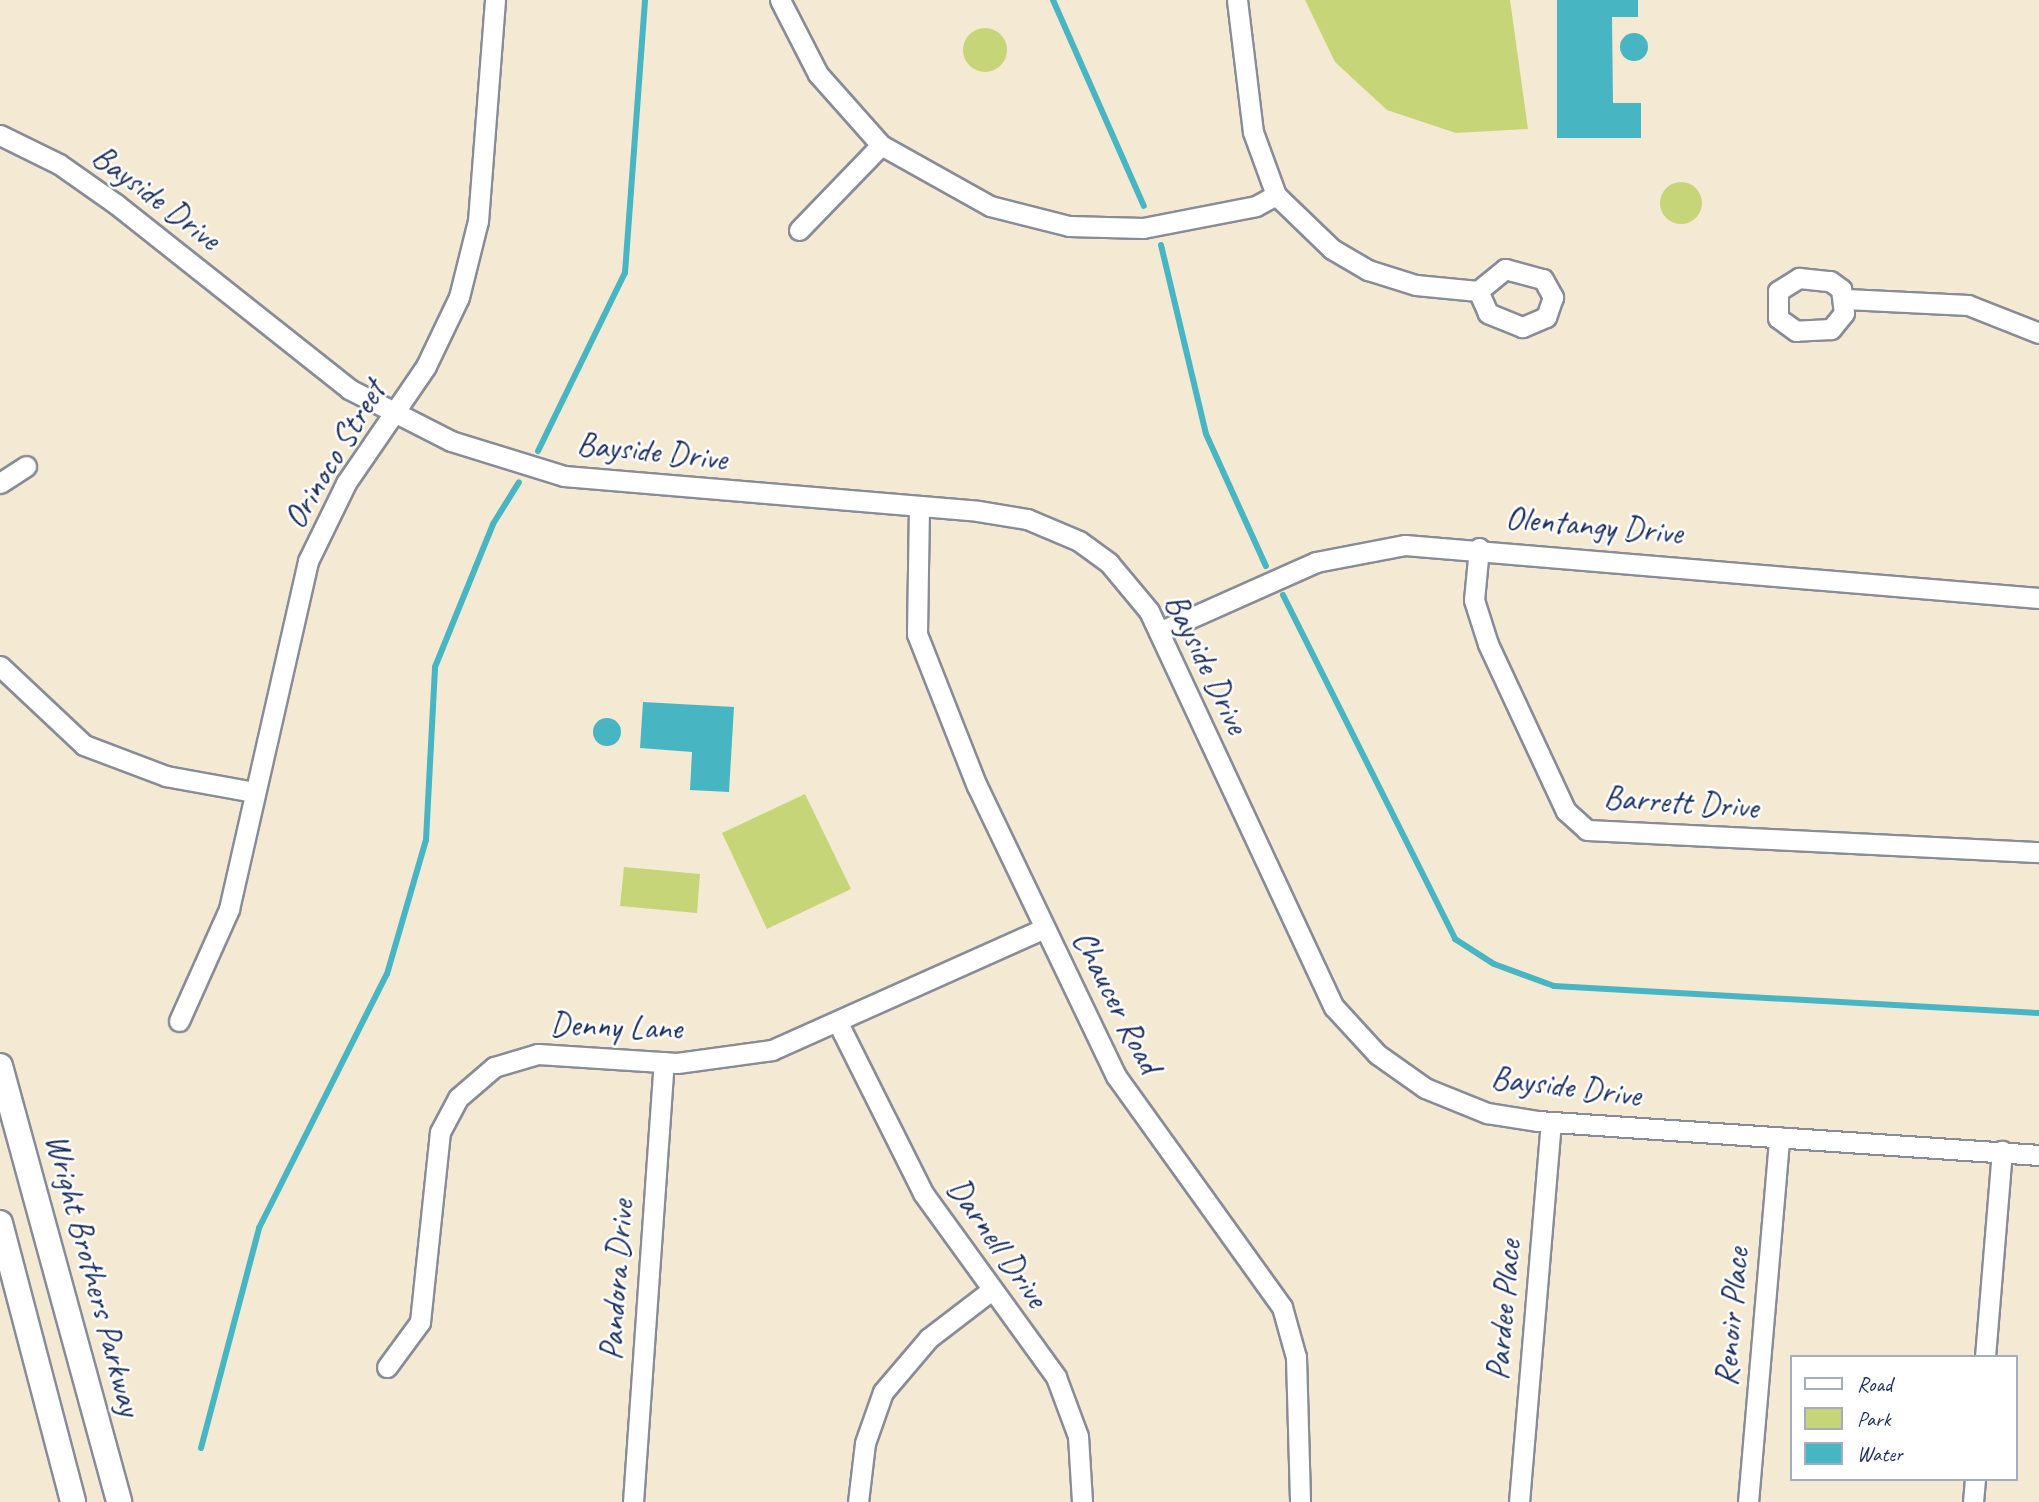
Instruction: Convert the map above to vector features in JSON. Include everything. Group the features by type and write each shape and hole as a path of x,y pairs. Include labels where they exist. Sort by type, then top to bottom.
{"main road":[{"name":"Wright Brothers Parkway","path":"0,1066 119,1502"},
{"path":"0,1223 73,1502"}],"street":[{"name":"Orinoco Street","path":"178,1021 219,939 308,561 346,483 393,417 445,330 471,259 495,0"},
{"path":"780,0 818,74 881,145 990,205 1069,226 1192,222 1276,195"},
{"path":"1237,0 1250,120 1276,195 1332,248 1368,270 1416,285 1478,291"},
{"name":"Bayside Drive","path":"0,135 59,164 116,204 349,390 393,417 564,476 919,506 1027,519 1079,541 1130,585 1159,632 1318,979 1354,1032 1397,1070 1445,1097 1487,1113 1551,1123 2039,1155"},
{"path":"799,230 881,145"},
{"path":"1846,299 1968,305 2039,333"},
{"path":"0,483 26,466"},
{"name":"Chaucer Road","path":"919,506 914,606 924,662 1043,929 1140,1115 1282,1307 1296,1357 1300,1502"},
{"name":"Olentangy Drive","path":"1159,632 1345,552 1405,545 1479,548 2039,598"},
{"name":"Barrett Drive","path":"1479,548 1474,600 1488,644 1566,811 1587,830 2039,852"},
{"path":"0,667 84,745 166,776 254,792"},
{"name":"Denny Lane","path":"387,1367 420,1322 438,1146 458,1098 494,1067 538,1054 664,1062 738,1058 838,1023 1043,929"},
{"name":"Darnell Drive","path":"838,1023 923,1193 989,1292 1045,1360 1071,1410 1082,1502"},
{"name":"Pandora Drive","path":"633,1502 664,1062"},
{"name":"Pardee Place","path":"1519,1502 1551,1123"},
{"name":"Renoir Place","path":"1748,1502 1780,1137"},
{"path":"1985,1355 2002,1151"},
{"path":"858,1502 865,1443 883,1392 929,1338 989,1292"},
{"path":"1973,1502 1975,1481"}],"green space":[{"path":"1305,0 1510,0 1528,129 1456,133 1387,110 1335,62"},
{"path":"985,28 1000,35 1007,50 1000,65 985,72 970,65 963,50 970,35"},
{"path":"1681,182 1696,188 1702,203 1696,218 1681,224 1666,218 1660,203 1666,188"},
{"path":"805,794 851,889 767,929 722,833"},
{"path":"624,867 700,874 697,913 620,906"}],"water":[{"path":"1557,0 1638,0 1638,17 1612,17 1613,103 1641,103 1641,138 1557,138"},
{"path":"1634,33 1644,37 1648,47 1644,57 1634,61 1624,57 1620,47 1624,37"},
{"path":"643,702 734,707 729,792 690,790 692,752 640,748"},
{"path":"607,718 617,722 621,732 617,742 607,746 597,742 593,732 597,722"}],"waterway":[{"path":"538,451 625,273 645,0"},
{"path":"1053,0 1144,206"},
{"path":"1161,245 1206,434 1266,566"},
{"path":"201,1448 259,1228 387,974 426,840 435,667 493,524 519,482"},
{"path":"1283,595 1455,939 1494,964 1554,986 2039,1013"}]}
